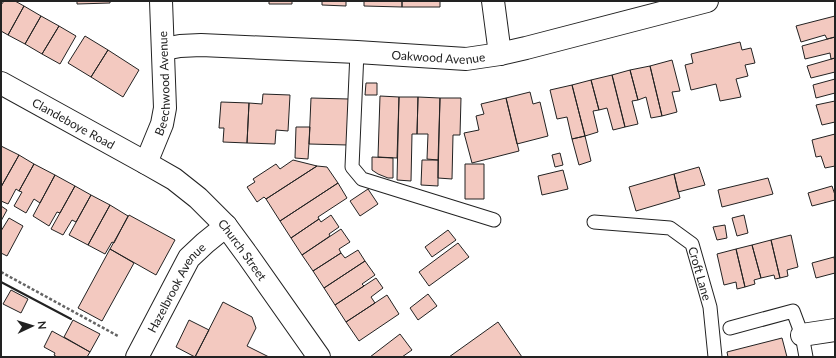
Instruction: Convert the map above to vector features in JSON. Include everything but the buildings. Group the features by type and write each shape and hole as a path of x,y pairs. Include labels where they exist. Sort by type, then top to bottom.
{"street":[{"name":"Beechwood Avenue","path":"146,163 162,124 165,108 164,49 161,1"},
{"path":"493,1 500,54"},
{"name":"Oakwood Avenue","path":"164,49 180,46 201,45 357,52 466,59 500,54 526,48 707,1"},
{"name":"Clandeboye Road","path":"1,82 146,163"},
{"name":"Church Street","path":"146,163 184,187 198,198 226,226 318,357"},
{"name":"Hazelbrook Avenue","path":"140,353 189,258 226,226"},
{"path":"802,335 835,330"}],"lane":[{"path":"357,52 352,167 362,179 494,220"},
{"name":"Croft Lane","path":"594,222 670,228 692,244 710,306 715,357"},
{"path":"730,328 794,311 802,335 806,357"}],"path":[{"path":"1,272 140,353"}],"wall":[{"path":"1,282 71,319"}]}
